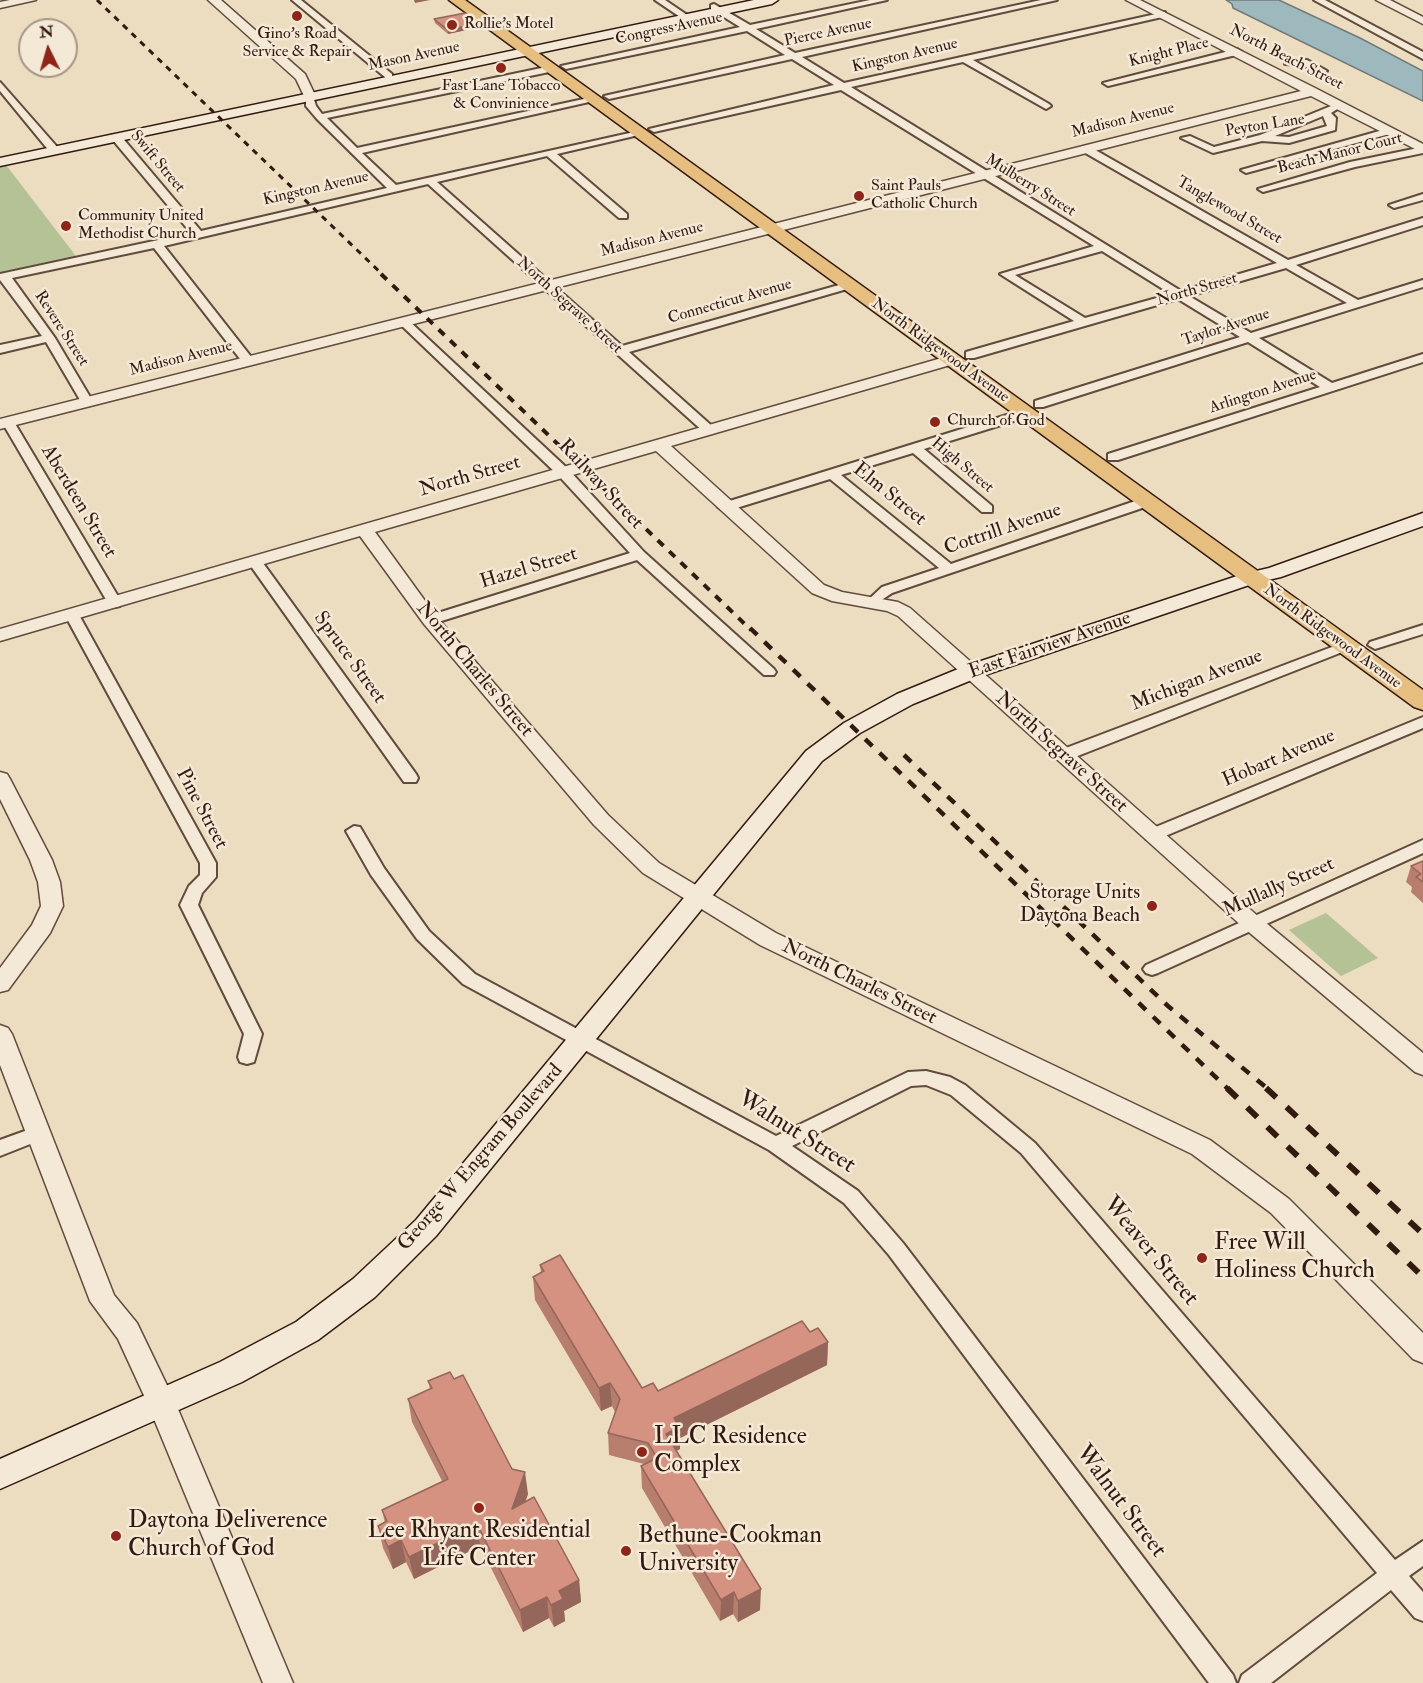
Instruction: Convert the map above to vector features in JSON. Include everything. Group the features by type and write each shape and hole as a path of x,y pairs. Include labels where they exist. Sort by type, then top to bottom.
{"main road":[{"name":"North Ridgewood Avenue","path":"456,0 534,49"},
{"name":"North Ridgewood Avenue","path":"473,0 559,68 1032,409 1113,458 1423,680"},
{"name":"Mason Avenue","path":"717,10 746,0"},
{"name":"Mason Avenue","path":"0,162 309,95 329,94 772,0"},
{"name":"Mason Avenue","path":"309,95 323,89 534,49"},
{"name":"North Ridgewood Avenue","path":"779,227 850,285 961,357"},
{"name":"North Ridgewood Avenue","path":"1032,409 1078,451 1146,502 1423,702"},
{"path":"1078,451 1113,458"},
{"name":"East Fairview Avenue","path":"836,740 905,699 970,672 1250,578 1274,573 1423,519"},
{"name":"George W Engram Boulevard","path":"0,1474 231,1372 307,1331 364,1288 426,1228 700,899 753,828 814,756 836,740"}],"street":[{"path":"0,5 30,0"},
{"path":"214,0 301,76 309,95 310,106 394,189"},
{"path":"296,0 389,76"},
{"path":"660,0 685,17"},
{"name":"Congress Avenue","path":"320,117 883,0"},
{"name":"Pierce Avenue","path":"356,151 1053,0"},
{"name":"North Beach Street","path":"1132,0 1423,149"},
{"path":"1318,0 1423,56"},
{"path":"1382,0 1423,21"},
{"name":"Mulberry Street","path":"717,10 1331,388"},
{"name":"Kingston Avenue","path":"2,276 157,244 1162,14"},
{"name":"Knight Place","path":"1108,83 1237,52"},
{"path":"965,60 1046,106"},
{"path":"1288,62 1304,62 1322,71"},
{"path":"0,85 54,150"},
{"name":"Madison Avenue","path":"4,423 1313,92"},
{"path":"1260,138 1342,106"},
{"name":"Peyton Lane","path":"1186,138 1213,150 1260,138 1289,140 1332,128 1331,118 1324,112"},
{"path":"1246,170 1390,131"},
{"name":"Swift Street","path":"116,137 198,234"},
{"name":"Tanglewood Street","path":"1086,149 1355,303"},
{"name":"Beach Manor Court","path":"1263,189 1354,164 1423,149"},
{"path":"549,153 623,216"},
{"name":"North Segrave Street","path":"430,181 709,430"},
{"path":"1394,205 1423,197"},
{"name":"North Street","path":"0,635 1288,264 1423,221"},
{"path":"157,244 248,361"},
{"path":"1083,322 1006,274 1101,248"},
{"name":"Revere Street","path":"2,276 49,338 87,402"},
{"name":"Taylor Avenue","path":"725,507 915,448 1355,303 1423,283"},
{"name":"Connecticut Avenue","path":"619,351 850,285"},
{"name":"Railway Street","path":"404,322 563,472 639,555 769,672"},
{"path":"0,350 49,338"},
{"name":"Arlington Avenue","path":"1113,458 1423,358"},
{"name":"Aberdeen Street","path":"4,423 115,603"},
{"name":"North Segrave Street","path":"660,445 725,507 818,589 838,597 874,601 904,612 1252,923 1423,1066"},
{"name":"High Street","path":"915,448 987,509"},
{"name":"Elm Street","path":"832,474 949,569"},
{"name":"Cottrill Avenue","path":"874,601 887,590 1146,502"},
{"name":"North Charles Street","path":"364,530 430,620 620,840 651,868 768,939 1201,1147 1281,1206 1423,1351"},
{"name":"Hazel Street","path":"430,620 639,555"},
{"name":"Spruce Street","path":"255,562 410,778"},
{"name":"Pine Street","path":"72,615 208,862 208,877 195,890 189,905 254,1034 247,1057"},
{"path":"1375,645 1423,629"},
{"name":"Michigan Avenue","path":"1064,755 1345,646"},
{"name":"Hobart Avenue","path":"1152,835 1423,722"},
{"path":"0,779 41,860 49,882 51,906 42,928 2,978"},
{"name":"Walnut Street","path":"354,831 377,871 423,935 469,980 671,1091 776,1145 851,1197 892,1244 1224,1683"},
{"name":"Mullally Street","path":"1152,969 1423,846"},
{"path":"0,1034 36,1134 103,1301 128,1331 161,1402 279,1683"},
{"name":"Weaver Street","path":"776,1145 908,1079 927,1078 943,1082 958,1090 1028,1148 1423,1610"},
{"path":"0,1148 36,1134"},
{"path":"1251,1683 1423,1552"}],"green space":[{"path":"3,161 79,260 0,277 0,162"},
{"path":"1326,913 1378,958 1341,976 1289,930"}],"water":[{"path":"1226,0 1279,0 1360,38 1423,71 1423,101 1233,8 1232,4"}],"building":[{"path":"465,13 480,23 448,30 434,19"},
{"path":"1423,861 1423,882 1416,877 1421,874 1411,866"},
{"path":"560,1255 642,1388 653,1383 658,1391 802,1321 810,1332 818,1328 828,1342 674,1418 679,1427 666,1434 761,1589 738,1601 734,1592 721,1600 641,1466 657,1458 648,1443 608,1433 620,1399 610,1383 599,1388 533,1277 544,1271 540,1265"},
{"name":"Lee Rhyant Residential Life Center","path":"450,1372 454,1379 463,1375 512,1469 525,1472 512,1509 534,1497 579,1580 559,1591 563,1599 551,1605 547,1597 520,1610 477,1524 409,1557 401,1540 388,1547 378,1526 387,1521 382,1510 448,1479 408,1399 432,1388 428,1381"}],"railway":[{"path":"97,0 383,275"},
{"path":"381,274 751,630"},
{"path":"750,628 1228,1089"},
{"path":"904,755 1168,1006 1268,1089"},
{"path":"1227,1088 1423,1277"},
{"path":"1266,1088 1423,1234"}],"place":[{"name":"Gino’s Road Service & Repair","path":"297,16"},
{"name":"Rollie's Motel","path":"452,25"},
{"name":"Fast Lane Tobacco & Convinience","path":"501,68"},
{"name":"Saint Pauls Catholic Church","path":"859,196"},
{"name":"Community United Methodist Church","path":"66,226"},
{"name":"Church of God","path":"935,422"},
{"name":"Storage Units Daytona Beach","path":"1152,906"},
{"name":"Free Will Holiness Church","path":"1202,1258"},
{"name":"LLC Residence Complex","path":"642,1452"},
{"name":"Lee Rhyant Residential Life Center","path":"479,1508"},
{"name":"Daytona Deliverence Church of God","path":"116,1536"},
{"name":"Bethune-Cookman University","path":"626,1551"}]}
